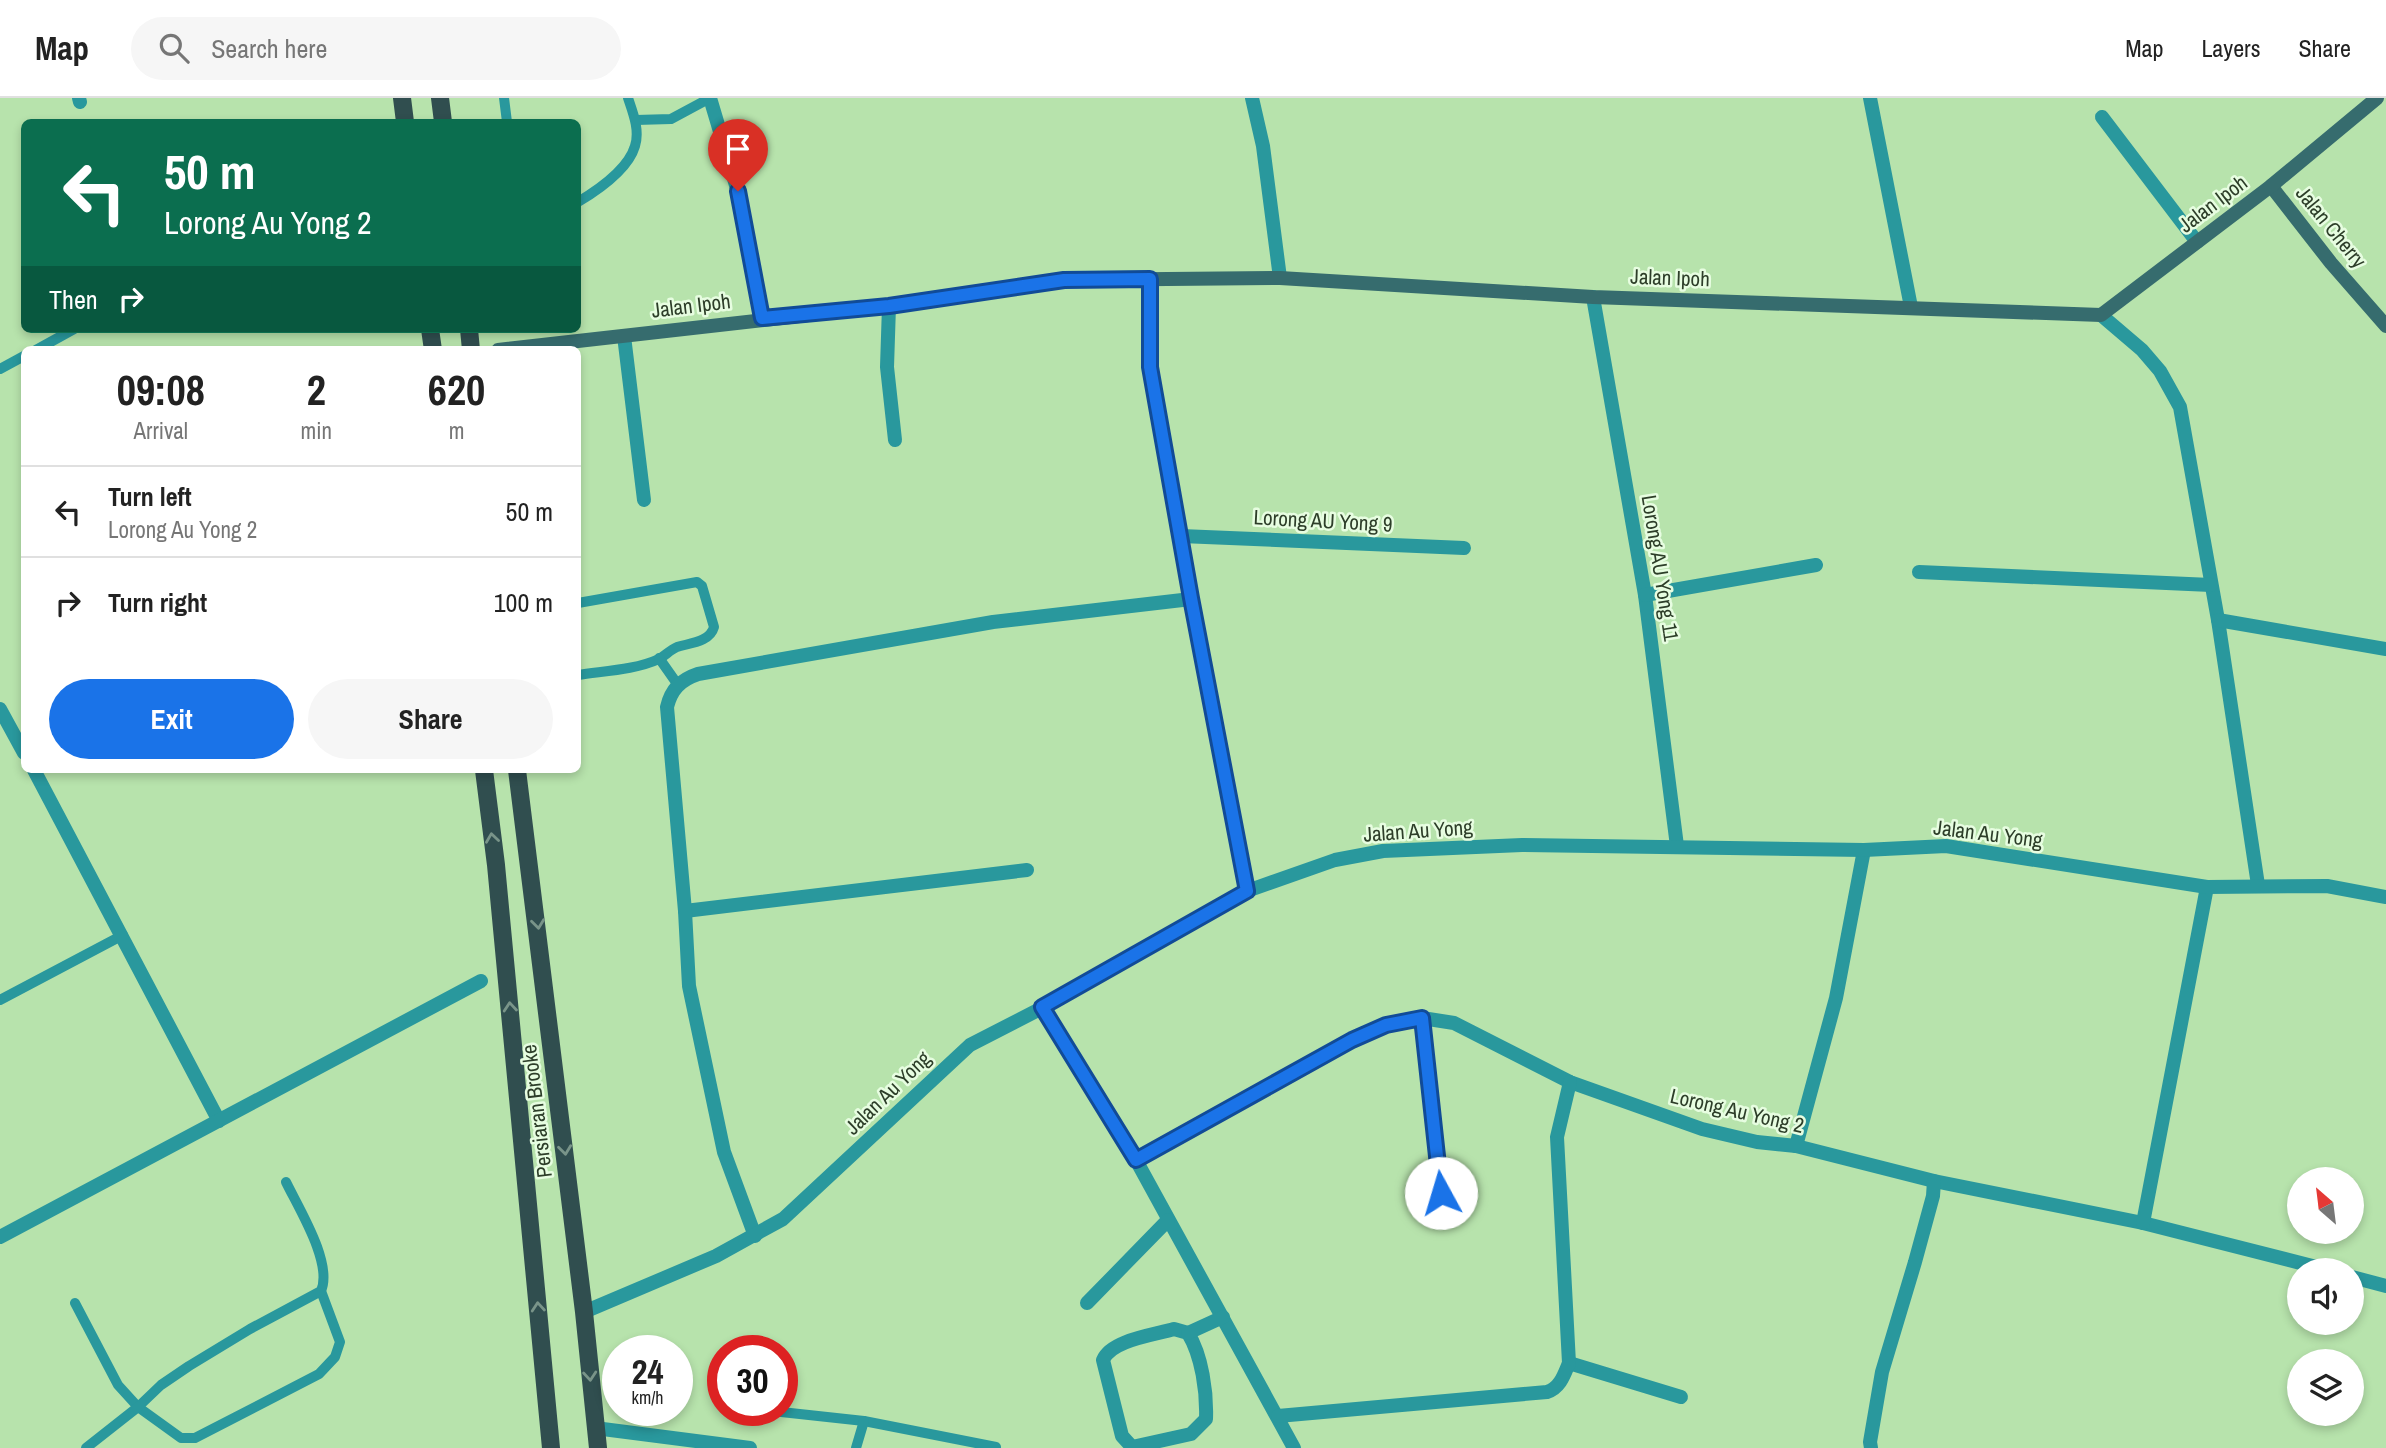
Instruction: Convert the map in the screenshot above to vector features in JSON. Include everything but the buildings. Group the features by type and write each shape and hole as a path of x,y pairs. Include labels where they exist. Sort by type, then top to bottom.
{"main road":[{"path":"402,98 405,119"},
{"path":"440,98 443,119"},
{"name":"Persiaran Brooke","path":"484,773 496,865 551,1448"},
{"name":"Persiaran Brooke","path":"517,773 530,856 598,1448"}],"street":[{"path":"710,98 738,191 762,318"},
{"path":"1252,98 1263,146 1280,278"},
{"path":"1870,98 1911,307"},
{"name":"Jalan Ipoh","path":"534,346 762,318 889,306 1064,280 1280,278 1593,297 2101,315 2271,186 2377,98"},
{"path":"2102,117 2197,242"},
{"name":"Jalan Cherry","path":"2271,186 2331,263 2386,326"},
{"path":"1150,279 1150,367 1247,891"},
{"name":"Lorong AU Yong 11","path":"1593,297 1645,595 1677,846"},
{"path":"889,306 887,367 895,439"},
{"path":"2101,315 2142,350 2160,370 2180,407 2218,620 2258,885"},
{"path":"624,336 644,500"},
{"name":"Lorong AU Yong 9","path":"1181,536 1464,548"},
{"path":"1645,595 1816,565"},
{"path":"1919,572 2211,585"},
{"path":"755,1236 724,1152 689,986 667,708 670,696 678,685 698,674 993,622 1191,598"},
{"path":"2218,620 2386,649"},
{"path":"0,709 21,748"},
{"path":"36,773 219,1121"},
{"name":"Jalan Au Yong","path":"584,1312 716,1256 783,1219 970,1045 1247,891 1335,860 1383,851 1522,845 1864,850 1946,846 2207,887 2327,886 2386,897"},
{"path":"1796,1146 1836,998 1864,850"},
{"path":"685,911 1027,870"},
{"path":"2143,1223 2207,887"},
{"path":"0,1237 481,981"},
{"path":"1042,1007 1136,1160 1294,1448"},
{"path":"1422,1018 1441,1193"},
{"name":"Lorong Au Yong 2","path":"1136,1160 1352,1040 1386,1025 1422,1018 1454,1023 1570,1082 1702,1129 1757,1142 1796,1146 1934,1181 2143,1223 2287,1260"},
{"path":"1278,1416 1547,1392 1564,1377 1569,1363 1557,1159 1558,1137 1570,1082"},
{"path":"1871,1448 1882,1372 1919,1249 1933,1196 1934,1181"},
{"path":"1087,1303 1168,1220"},
{"path":"2364,1280 2386,1286"},
{"path":"1188,1333 1199,1360 1206,1419 1191,1434 1132,1447 1122,1436 1104,1360 1106,1353 1118,1345 1174,1329 1188,1333 1223,1317"},
{"path":"1569,1363 1681,1397"},
{"path":"595,1428 750,1448"}],"lane":[{"path":"504,98 507,119"},
{"path":"581,200 614,176 635,145 636,120 628,98"},
{"path":"636,120 671,119 710,98"},
{"path":"43,346 67,333"},
{"path":"0,369 21,358"},
{"path":"581,602 697,582 702,586 714,627 713,632 705,639 668,651 659,659 581,675"},
{"path":"659,659 678,685"},
{"path":"0,1000 123,935"},
{"path":"75,1303 118,1385 138,1407 181,1438 195,1438 319,1374 335,1357 340,1342 321,1292 324,1283 321,1258 286,1182"},
{"path":"86,1448 161,1385 189,1366 250,1329 321,1292"},
{"path":"798,1414 864,1421 996,1447"},
{"path":"856,1448 864,1421"}],"route":[{"path":"738,191 762,318 889,306 1064,280 1150,279 1150,367 1247,891 1042,1007 1136,1160 1352,1040 1386,1025 1422,1018 1441,1193"}]}
